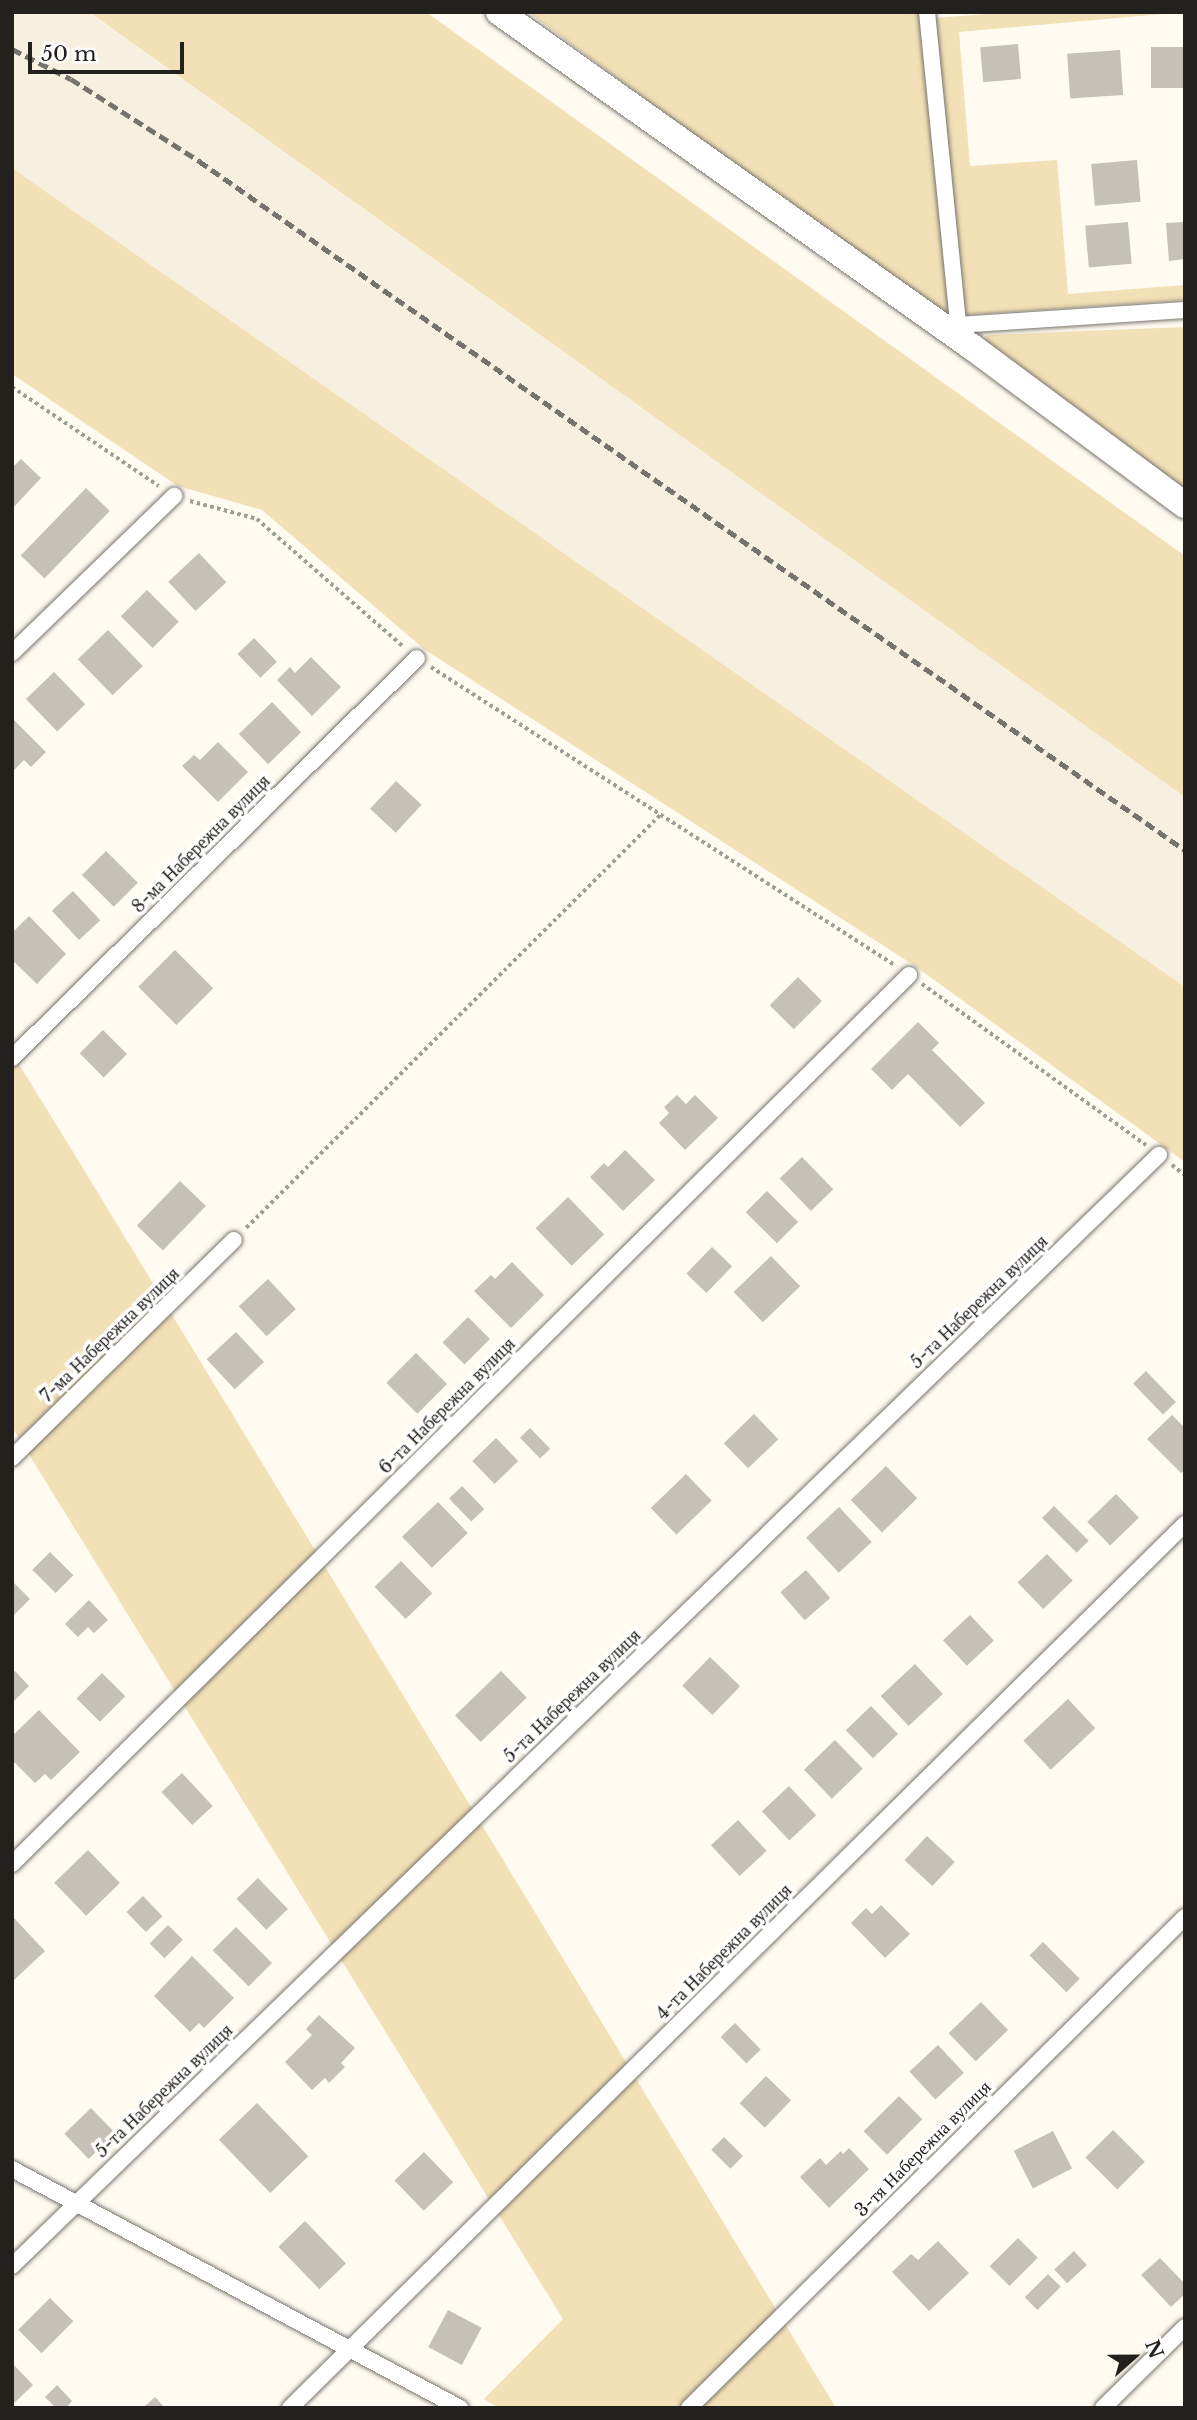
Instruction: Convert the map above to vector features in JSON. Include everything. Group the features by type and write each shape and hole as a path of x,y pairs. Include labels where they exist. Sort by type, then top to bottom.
{"main road":[{"path":"499,12 972,347 1185,505"}],"street":[{"path":"927,12 958,325 972,347"},
{"path":"958,325 1185,310"},
{"path":"12,653 174,496"},
{"name":"8-ма Набережна вулиця","path":"12,1058 417,658"},
{"name":"6-та Набережна вулиця","path":"12,1864 909,975"},
{"name":"5-та Набережна вулиця","path":"12,2266 1159,1155"},
{"name":"7-ма Набережна вулиця","path":"12,1458 234,1240"},
{"name":"4-та Набережна вулиця","path":"290,2408 1185,1524"},
{"name":"3-тя Набережна вулиця","path":"689,2408 1185,1917"},
{"path":"12,2169 460,2408"},
{"path":"1103,2408 1185,2327"}],"path":[{"path":"12,387 174,496 257,519 417,658 909,975 1185,1175"},
{"path":"234,1240 661,814"}],"shaded area":[{"path":"12,12 88,12 1185,797 1185,987 12,168"},
{"path":"89,12 426,12 1185,556 1185,797"},
{"path":"528,12 921,12 950,323"},
{"path":"1016,12 1185,12 959,32 970,166 1057,160 1068,294 1185,285 1185,300 963,315 934,18"},
{"path":"12,168 1185,987 1185,1162 915,966 424,649 262,510 178,486 12,374"},
{"path":"1185,327 1185,492 980,347 987,335"},
{"path":"12,1053 836,2408 499,2408 484,2399 563,2319 12,1427"}],"building":[{"path":"1018,44 1021,79 983,82 980,47"},
{"path":"1151,47 1185,47 1185,88 1151,88"},
{"path":"1120,50 1123,95 1070,99 1067,54"},
{"path":"1137,160 1141,202 1095,206 1091,164"},
{"path":"1128,222 1132,264 1089,268 1085,226"},
{"path":"1185,222 1185,259 1169,261 1166,223"},
{"path":"21,459 41,478 12,509 12,468"},
{"path":"86,488 110,511 44,579 21,556"},
{"path":"199,553 226,582 196,611 168,582"},
{"path":"147,590 179,622 153,648 121,616"},
{"path":"108,630 143,666 113,695 78,659"},
{"path":"254,638 277,662 260,678 237,654"},
{"path":"311,657 341,687 312,716 277,680 290,667 295,673"},
{"path":"54,672 85,704 57,731 26,699"},
{"path":"272,702 301,732 268,764 239,734"},
{"path":"12,718 46,752 31,767 24,760 12,772"},
{"path":"218,742 248,772 218,802 182,766 194,755 200,760"},
{"path":"396,781 422,805 396,833 370,809"},
{"path":"106,851 138,883 114,907 82,875"},
{"path":"73,891 100,920 79,940 52,911"},
{"path":"29,916 66,954 37,984 12,960 12,933"},
{"path":"175,950 213,988 176,1025 138,987"},
{"path":"798,977 822,1001 794,1029 770,1005"},
{"path":"918,1022 939,1043 932,1050 985,1103 960,1127 908,1074 892,1090 871,1069"},
{"path":"103,1030 127,1054 104,1077 80,1053"},
{"path":"677,1095 686,1104 695,1095 718,1118 685,1150 659,1123 669,1113 664,1107"},
{"path":"625,1150 655,1180 623,1211 590,1177 604,1163 608,1167"},
{"path":"802,1157 833,1189 811,1211 780,1179"},
{"path":"180,1181 206,1206 163,1251 137,1226"},
{"path":"767,1191 798,1222 777,1243 746,1212"},
{"path":"568,1197 604,1234 572,1266 536,1228"},
{"path":"712,1247 732,1266 706,1293 686,1274"},
{"path":"771,1256 800,1286 763,1322 734,1292"},
{"path":"512,1262 544,1295 511,1328 474,1291 491,1275 495,1279"},
{"path":"268,1279 296,1309 267,1336 239,1306"},
{"path":"468,1317 490,1339 464,1364 443,1342"},
{"path":"236,1332 264,1362 235,1389 207,1359"},
{"path":"416,1353 447,1384 417,1414 386,1383"},
{"path":"1146,1371 1176,1402 1163,1414 1133,1384"},
{"path":"754,1414 778,1439 748,1468 724,1443"},
{"path":"1172,1415 1185,1428 1185,1470 1181,1473 1147,1439"},
{"path":"530,1428 550,1449 540,1459 520,1438"},
{"path":"496,1438 518,1461 494,1484 472,1461"},
{"path":"886,1466 917,1498 882,1532 851,1500"},
{"path":"686,1474 712,1501 676,1535 651,1508"},
{"path":"462,1486 484,1509 471,1522 449,1499"},
{"path":"1116,1494 1139,1518 1110,1546 1087,1522"},
{"path":"438,1502 468,1533 432,1568 402,1537"},
{"path":"1054,1506 1089,1541 1077,1553 1042,1518"},
{"path":"839,1507 872,1542 839,1573 806,1538"},
{"path":"50,1552 73,1575 56,1593 32,1570"},
{"path":"1047,1554 1073,1581 1043,1609 1018,1582"},
{"path":"401,1561 432,1593 406,1619 374,1587"},
{"path":"806,1570 830,1598 805,1620 780,1592"},
{"path":"12,1581 30,1599 12,1617"},
{"path":"89,1600 108,1620 94,1633 88,1627 78,1637 65,1624"},
{"path":"970,1615 994,1641 967,1666 943,1640"},
{"path":"710,1657 740,1686 712,1715 682,1686"},
{"path":"915,1664 943,1694 909,1726 881,1696"},
{"path":"15,1671 29,1686 12,1703 12,1674"},
{"path":"501,1671 527,1698 481,1742 455,1715"},
{"path":"102,1673 125,1696 100,1722 77,1698"},
{"path":"1068,1699 1095,1728 1051,1770 1023,1741"},
{"path":"871,1706 898,1734 873,1758 846,1730"},
{"path":"39,1710 80,1752 51,1780 45,1774 35,1783 12,1760 12,1736"},
{"path":"835,1740 863,1769 832,1799 804,1770"},
{"path":"182,1773 213,1806 192,1825 162,1792"},
{"path":"789,1786 816,1815 789,1840 762,1811"},
{"path":"738,1820 767,1851 740,1876 711,1845"},
{"path":"927,1836 955,1862 932,1886 904,1860"},
{"path":"88,1850 120,1883 86,1916 54,1883"},
{"path":"258,1878 288,1909 266,1930 236,1899"},
{"path":"143,1896 162,1916 146,1932 126,1912"},
{"path":"881,1905 910,1934 885,1958 851,1923 866,1908 872,1914"},
{"path":"14,1918 45,1951 12,1982 12,1919"},
{"path":"168,1925 183,1940 164,1958 150,1943"},
{"path":"236,1927 272,1963 249,1986 213,1950"},
{"path":"1043,1942 1080,1979 1066,1992 1030,1955"},
{"path":"192,1956 234,1998 204,2028 199,2023 190,2032 154,1996"},
{"path":"981,2002 1008,2030 976,2061 949,2033"},
{"path":"319,2015 355,2048 341,2063 345,2067 329,2083 325,2078 312,2090 285,2062 312,2035 306,2029"},
{"path":"735,2023 761,2050 746,2064 721,2037"},
{"path":"938,2045 964,2073 935,2099 909,2072"},
{"path":"766,2076 791,2100 765,2128 740,2103"},
{"path":"899,2096 922,2119 887,2155 864,2131"},
{"path":"257,2103 308,2156 270,2193 219,2140"},
{"path":"91,2108 115,2133 89,2159 64,2134"},
{"path":"1113,2130 1145,2162 1117,2189 1085,2158"},
{"path":"1053,2131 1072,2168 1033,2188 1014,2151"},
{"path":"724,2137 743,2156 730,2169 711,2150"},
{"path":"849,2148 869,2169 829,2208 800,2177 820,2158 826,2165 841,2151 843,2154"},
{"path":"424,2152 453,2182 424,2211 395,2180"},
{"path":"305,2221 346,2263 319,2289 278,2247"},
{"path":"1018,2238 1038,2258 1010,2286 990,2266"},
{"path":"938,2241 969,2273 929,2311 892,2272 911,2254 918,2260"},
{"path":"1074,2251 1087,2265 1067,2283 1054,2269"},
{"path":"1160,2258 1185,2284 1185,2294 1171,2307 1141,2275"},
{"path":"1048,2274 1061,2287 1037,2310 1025,2297"},
{"path":"50,2298 73,2321 42,2353 18,2330"},
{"path":"448,2310 482,2328 462,2365 428,2347"},
{"path":"12,2363 33,2385 12,2405"},
{"path":"57,2385 72,2401 66,2408 56,2408 45,2397"},
{"path":"155,2397 165,2408 143,2408"}],"railway":[{"path":"12,49 71,79 199,161 1185,850"}]}
